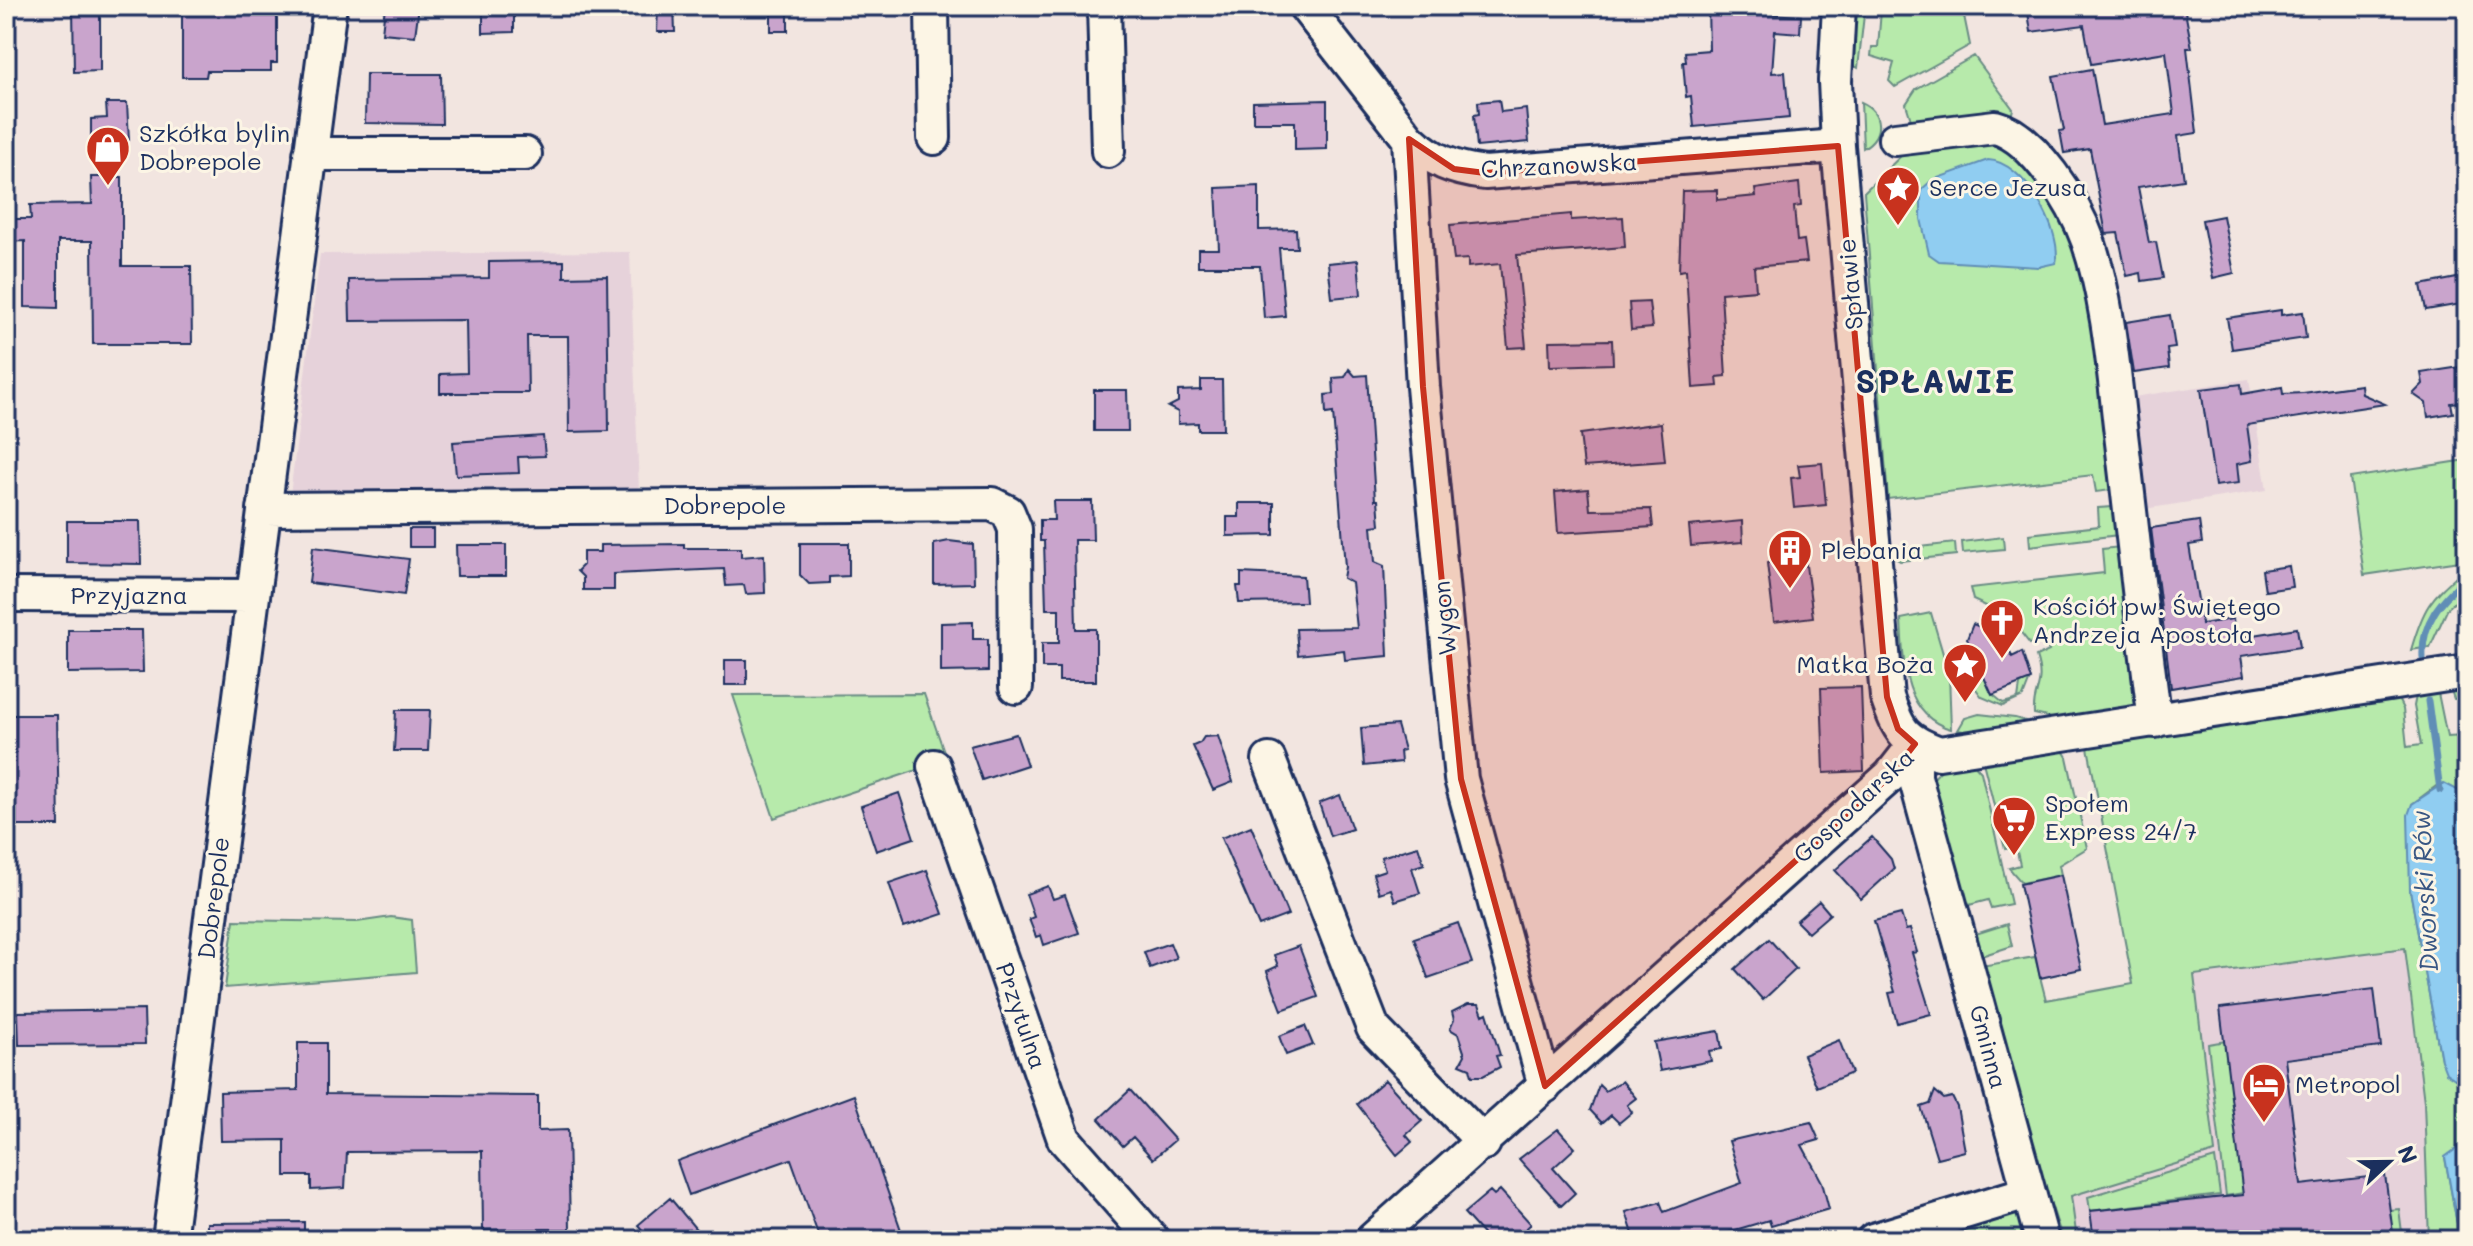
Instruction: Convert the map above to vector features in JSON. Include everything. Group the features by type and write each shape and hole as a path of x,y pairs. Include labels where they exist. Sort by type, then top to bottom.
{"street":[{"name":"Dobrepole","path":"169,1240 330,6"},
{"path":"932,6 934,138"},
{"path":"1104,6 1108,151"},
{"name":"Chrzanowska","path":"1305,6 1409,139 1430,157 1454,169 1485,173 1838,146"},
{"name":"Spławie","path":"1839,6 1835,81 1838,146 1887,697 1898,729 1915,744"},
{"path":"1895,139 1995,127 2008,130 2021,139 2049,172 2087,237 2110,342 2155,721"},
{"name":"Wygon","path":"1409,139 1423,387 1461,779 1545,1086"},
{"path":"310,154 525,154"},
{"name":"Dobrepole","path":"264,509 992,504 1008,512 1015,529 1016,687"},
{"name":"Przyjazna","path":"6,595 253,596"},
{"name":"Gospodarska","path":"1372,1240 1484,1143 1890,776 1915,744 1939,753 2467,672"},
{"name":"Gminna","path":"1915,744 1915,777 2042,1240"},
{"path":"1269,760 1373,1028 1484,1143"},
{"name":"Przytulna","path":"934,766 1064,1139 1153,1240"},
{"path":"1873,1240 2027,1193"}],"highlighted area":[{"path":"1409,139 1454,169 1485,173 1838,146 1887,697 1898,729 1915,744 1890,776 1545,1086 1461,779 1423,387"}],"shaded area":[{"path":"630,252 639,491 290,495 320,254"},
{"path":"2249,379 2267,490 2144,509 2127,398"},
{"path":"2467,930 2467,1240 2063,1240 2056,1218 2066,1198 2215,1152 2194,975"}],"green space":[{"path":"1847,6 1865,6 1858,68 1851,64"},
{"path":"1875,6 1962,6 1970,45 1895,87 1889,81 1894,63 1871,56 1872,47 1878,47 1881,10"},
{"path":"1974,56 2013,109 2011,117 1912,123 1906,104 1916,89"},
{"path":"1861,102 1874,112 1878,124 1875,137 1863,148"},
{"path":"2013,141 2086,254 2112,490 2096,492 2093,475 1888,499 1864,192 1909,148"},
{"path":"2467,460 2467,560 2364,575 2350,478"},
{"path":"2098,508 2118,508 2118,535 2030,546 2029,534 2099,526"},
{"path":"2003,537 2004,549 1963,553 1962,542"},
{"path":"1955,543 1956,555 1900,561 1894,557 1895,552 1902,549"},
{"path":"2121,547 2145,705 2056,719 2034,714 2040,675 2036,657 2049,651 2044,639 2030,644 2008,616 1973,600 1970,588 2104,573 2102,549"},
{"path":"2467,566 2467,591 2448,608 2430,647 2411,650 2431,602"},
{"path":"1931,613 1949,674 1951,729 1935,722 1924,712 1915,700 1905,669 1901,619"},
{"path":"1969,640 1991,693 2003,703 2018,699 2020,685 2030,679 2023,697 2003,706 1982,697 1965,674 1973,675 1970,667 1965,672 1963,656"},
{"path":"2467,684 2467,795 2439,784 2412,804 2410,890 2441,1060 2455,1079 2467,1078 2467,1141 2445,1158 2460,1240 2429,1240 2424,1102 2405,948 2194,975 2215,1152 2071,1196 2077,1240 2063,1240 2043,1181 2031,1166 1981,966 2035,957 2046,1000 2133,984 2087,742 2398,699 2403,709 2407,747 2421,745 2414,706 2417,691 2438,693 2447,737 2465,736 2461,699 2454,699 2451,690"},
{"path":"924,694 947,760 774,818 733,695"},
{"path":"1979,714 2032,723 1977,734 1958,730 1965,718"},
{"path":"2060,746 2067,757 2087,848 2059,865 2061,875 2022,883 2009,868 2020,865 2016,847 2005,849 1982,758"},
{"path":"1972,762 1981,772 2011,904 1991,908 1988,900 1958,908 1931,781 1943,768"},
{"path":"391,917 412,920 416,972 225,988 234,920 357,922"},
{"path":"2007,924 2012,946 1978,957 1966,937"},
{"path":"2226,1041 2243,1193 2226,1196 2208,1044"},
{"path":"2215,1158 2220,1195 2090,1211 2088,1197"},
{"path":"2017,1208 2029,1240 1926,1240"},
{"path":"2399,1209 2403,1240 2333,1240 2392,1233 2390,1210"}],"water":[{"path":"1988,160 2002,163 2015,172 2038,200 2053,234 2057,249 2056,263 2038,267 1939,261 1929,254 1921,219 1921,190 1932,180"},
{"path":"2444,783 2467,795 2467,1078 2455,1079 2446,1073 2441,1060 2410,890 2408,815 2412,804"},
{"path":"2467,1141 2467,1240 2460,1240 2445,1157"}],"building":[{"path":"73,6 100,6 100,71 74,72"},
{"path":"182,6 271,6 271,12 277,12 277,63 271,63 271,71 207,71 206,77 182,77"},
{"path":"385,6 419,6 415,36 382,33"},
{"path":"483,6 514,6 514,32 483,33"},
{"path":"658,6 674,6 675,32 657,32"},
{"path":"771,6 788,6 788,31 771,31"},
{"path":"1708,6 1733,6 1734,12 1801,16 1800,33 1775,31 1772,73 1785,72 1789,118 1694,127 1691,96 1686,97 1683,62 1686,62 1685,52 1709,50"},
{"path":"2027,6 2184,6 2192,48 2187,48 2197,133 2178,136 2184,180 2138,187 2149,243 2156,242 2163,278 2142,281 2141,273 2127,276 2118,233 2106,234 2090,149 2064,153 2060,131 2064,130 2053,76 2092,69 2102,125 2174,114 2166,52 2091,64 2084,25 2031,32"},
{"path":"366,74 441,74 442,124 365,123"},
{"path":"1327,100 1327,149 1295,150 1295,122 1253,122 1253,102"},
{"path":"1499,100 1501,112 1526,109 1529,142 1477,147 1474,115 1479,114 1478,102"},
{"path":"106,103 127,103 129,140 91,140 91,119 107,118"},
{"path":"91,177 122,177 122,266 191,266 192,344 93,344 92,241 58,241 58,308 25,307 25,241 6,242 6,219 31,219 30,205 92,204"},
{"path":"1799,183 1801,206 1794,207 1797,241 1804,240 1807,262 1754,267 1756,290 1721,293 1726,376 1717,377 1718,386 1693,388 1686,270 1679,271 1682,191 1717,190 1717,200 1756,196 1755,189"},
{"path":"1259,186 1259,230 1296,229 1297,248 1279,248 1285,316 1264,318 1260,266 1198,266 1198,249 1219,249 1216,188"},
{"path":"1571,214 1571,220 1623,217 1625,247 1517,255 1526,347 1508,348 1500,264 1468,267 1468,259 1454,260 1450,225"},
{"path":"2223,216 2234,273 2213,278 2202,220"},
{"path":"1358,260 1361,295 1332,298 1328,263"},
{"path":"564,261 564,277 607,276 609,431 569,432 568,336 527,336 528,393 440,393 440,374 467,373 466,320 350,321 349,280 489,278 489,262"},
{"path":"2462,277 2467,303 2426,310 2421,285"},
{"path":"1649,302 1652,328 1631,330 1629,303"},
{"path":"2281,310 2281,315 2303,312 2306,338 2232,349 2227,318"},
{"path":"2170,315 2175,348 2167,349 2169,368 2134,373 2126,322"},
{"path":"1612,340 1613,364 1550,366 1549,341"},
{"path":"2467,366 2467,401 2451,403 2453,413 2428,417 2426,403 2413,394 2423,384 2421,373"},
{"path":"1349,369 1355,376 1367,375 1375,500 1378,500 1380,525 1372,526 1375,562 1384,566 1388,656 1345,660 1344,650 1298,655 1296,629 1357,628 1352,583 1343,578 1345,567 1333,413 1326,414 1325,395 1334,394 1333,378 1345,377"},
{"path":"1201,380 1222,380 1223,430 1198,430 1198,423 1178,424 1178,412 1168,407 1178,402 1178,391 1201,390"},
{"path":"2241,384 2242,394 2282,387 2283,394 2361,385 2362,394 2385,404 2247,425 2252,461 2237,464 2239,483 2215,486 2201,389"},
{"path":"1094,390 1127,390 1128,431 1094,431"},
{"path":"1661,423 1665,461 1584,467 1580,434"},
{"path":"543,436 545,456 518,457 519,473 456,475 453,442"},
{"path":"1822,463 1826,505 1794,508 1791,478 1800,477 1798,465"},
{"path":"1588,489 1590,510 1651,509 1653,527 1558,533 1555,492"},
{"path":"1053,501 1092,501 1093,540 1074,540 1076,629 1096,629 1096,681 1059,681 1059,668 1042,668 1042,643 1059,643 1059,609 1046,609 1044,541 1040,541 1040,520 1054,520"},
{"path":"1239,503 1274,503 1274,535 1227,536 1227,517 1239,517"},
{"path":"67,521 140,521 141,564 67,563"},
{"path":"1742,521 1743,542 1691,546 1689,526"},
{"path":"2199,521 2202,543 2189,545 2202,624 2233,619 2235,638 2297,628 2300,647 2241,656 2244,676 2171,688 2151,528"},
{"path":"409,529 433,529 433,547 409,547"},
{"path":"949,541 973,544 974,583 934,584 934,544"},
{"path":"800,543 849,543 849,576 829,577 829,583 809,584 800,575"},
{"path":"684,544 684,548 741,548 741,557 764,555 765,593 746,594 744,585 726,586 724,569 614,574 614,590 583,590 583,577 577,571 583,565 583,552 600,552 600,545"},
{"path":"456,545 506,545 506,576 457,576"},
{"path":"313,547 409,559 404,595 309,583"},
{"name":"Plebania","path":"1805,558 1813,617 1774,622 1767,563"},
{"path":"2289,566 2292,587 2265,591 2262,570"},
{"path":"1241,573 1303,576 1305,602 1239,603 1237,586 1241,586"},
{"name":"Kościół pw. Świętego Andrzeja Apostoła","path":"1984,620 1999,626 2012,657 2022,652 2031,680 1992,695 1967,639 1973,624 1980,627"},
{"path":"973,622 973,639 988,639 988,671 941,672 941,623"},
{"path":"68,630 142,630 143,672 68,673"},
{"path":"725,660 747,660 747,685 725,685"},
{"path":"1861,687 1864,771 1824,773 1821,688"},
{"path":"396,710 430,710 428,751 394,751"},
{"path":"6,715 57,715 59,826 6,826"},
{"path":"1397,725 1404,750 1400,751 1401,762 1364,766 1361,728"},
{"path":"1016,734 1027,765 982,780 970,746"},
{"path":"1218,736 1233,782 1213,790 1193,746 1204,737"},
{"path":"899,793 914,838 876,851 861,806"},
{"path":"1340,795 1352,829 1330,836 1319,803"},
{"path":"1251,826 1288,915 1259,926 1221,838"},
{"path":"1872,837 1891,859 1894,869 1861,899 1835,870"},
{"path":"1418,846 1424,864 1412,868 1420,893 1395,901 1391,889 1379,893 1373,874 1385,870 1381,857"},
{"path":"927,870 943,914 904,927 889,883"},
{"path":"2061,875 2081,969 2040,978 2020,884"},
{"path":"1048,886 1053,899 1065,895 1079,933 1044,945 1041,935 1036,937 1029,919 1034,917 1026,894"},
{"path":"1819,901 1830,914 1808,933 1796,921"},
{"path":"1901,914 1906,930 1910,929 1917,952 1912,953 1931,1014 1897,1023 1889,993 1895,992 1874,921"},
{"path":"1458,923 1472,963 1428,978 1414,938"},
{"path":"1769,939 1796,969 1763,1000 1735,969"},
{"path":"1170,943 1176,958 1150,968 1144,952"},
{"path":"1299,946 1318,997 1282,1010 1267,971 1278,966 1274,955"},
{"name":"Metropol","path":"2374,989 2381,1047 2285,1059 2301,1185 2385,1175 2393,1233 2333,1240 2094,1240 2090,1211 2243,1195 2220,1008"},
{"path":"1468,1004 1479,1004 1483,1015 1487,1013 1500,1055 1496,1056 1500,1067 1483,1076 1472,1076 1470,1068 1460,1064 1465,1055 1458,1034 1450,1029 1454,1020 1452,1012"},
{"path":"144,1010 145,1044 19,1045 18,1012"},
{"path":"1305,1026 1313,1045 1286,1055 1279,1036"},
{"path":"1719,1031 1722,1049 1709,1051 1711,1061 1660,1071 1654,1042"},
{"path":"1839,1040 1852,1073 1817,1087 1803,1055"},
{"path":"298,1043 326,1043 326,1094 538,1096 538,1131 568,1130 570,1229 483,1230 482,1151 347,1152 345,1188 311,1190 311,1176 285,1176 285,1140 221,1141 220,1092 298,1090"},
{"path":"1385,1080 1422,1121 1406,1135 1412,1142 1397,1155 1357,1104"},
{"path":"1622,1081 1636,1098 1627,1105 1632,1112 1619,1123 1611,1115 1602,1123 1590,1110 1599,1085 1605,1091"},
{"path":"1130,1090 1175,1140 1153,1159 1133,1137 1123,1146 1099,1119"},
{"path":"1935,1091 1944,1099 1952,1097 1957,1107 1965,1151 1937,1158 1921,1107 1930,1104"},
{"path":"854,1095 902,1233 882,1240 820,1240 791,1159 689,1195 677,1161"},
{"path":"1811,1122 1819,1140 1802,1145 1822,1182 1829,1209 1771,1226 1769,1220 1725,1233 1726,1237 1716,1240 1635,1240 1626,1212 1660,1202 1664,1212 1742,1183 1729,1141"},
{"path":"1558,1129 1575,1148 1553,1168 1575,1193 1561,1206 1519,1159"},
{"path":"1500,1190 1531,1224 1514,1240 1488,1240 1464,1213 1490,1191 1494,1195"},
{"path":"670,1198 705,1240 651,1240 638,1225"},
{"path":"304,1222 304,1240 207,1240 207,1223"}],"waterway":[{"name":"Dworski Rów","path":"2423,658 2425,633 2434,613 2467,577"},
{"name":"Dworski Rów","path":"2428,701 2440,790"}],"place":[{"name":"Szkółka bylin Dobrepole","path":"108,187"},
{"name":"Serce Jezusa","path":"1898,227"},
{"name":"Plebania","path":"1790,590"},
{"name":"Kościół pw. Świętego Andrzeja Apostoła","path":"2002,660"},
{"name":"Matka Boża","path":"1965,704"},
{"name":"Społem Express 24/7","path":"2014,857"},
{"name":"Metropol","path":"2264,1124"}],"district":[{"name":"SPŁAWIE","path":"1936,382"}]}
